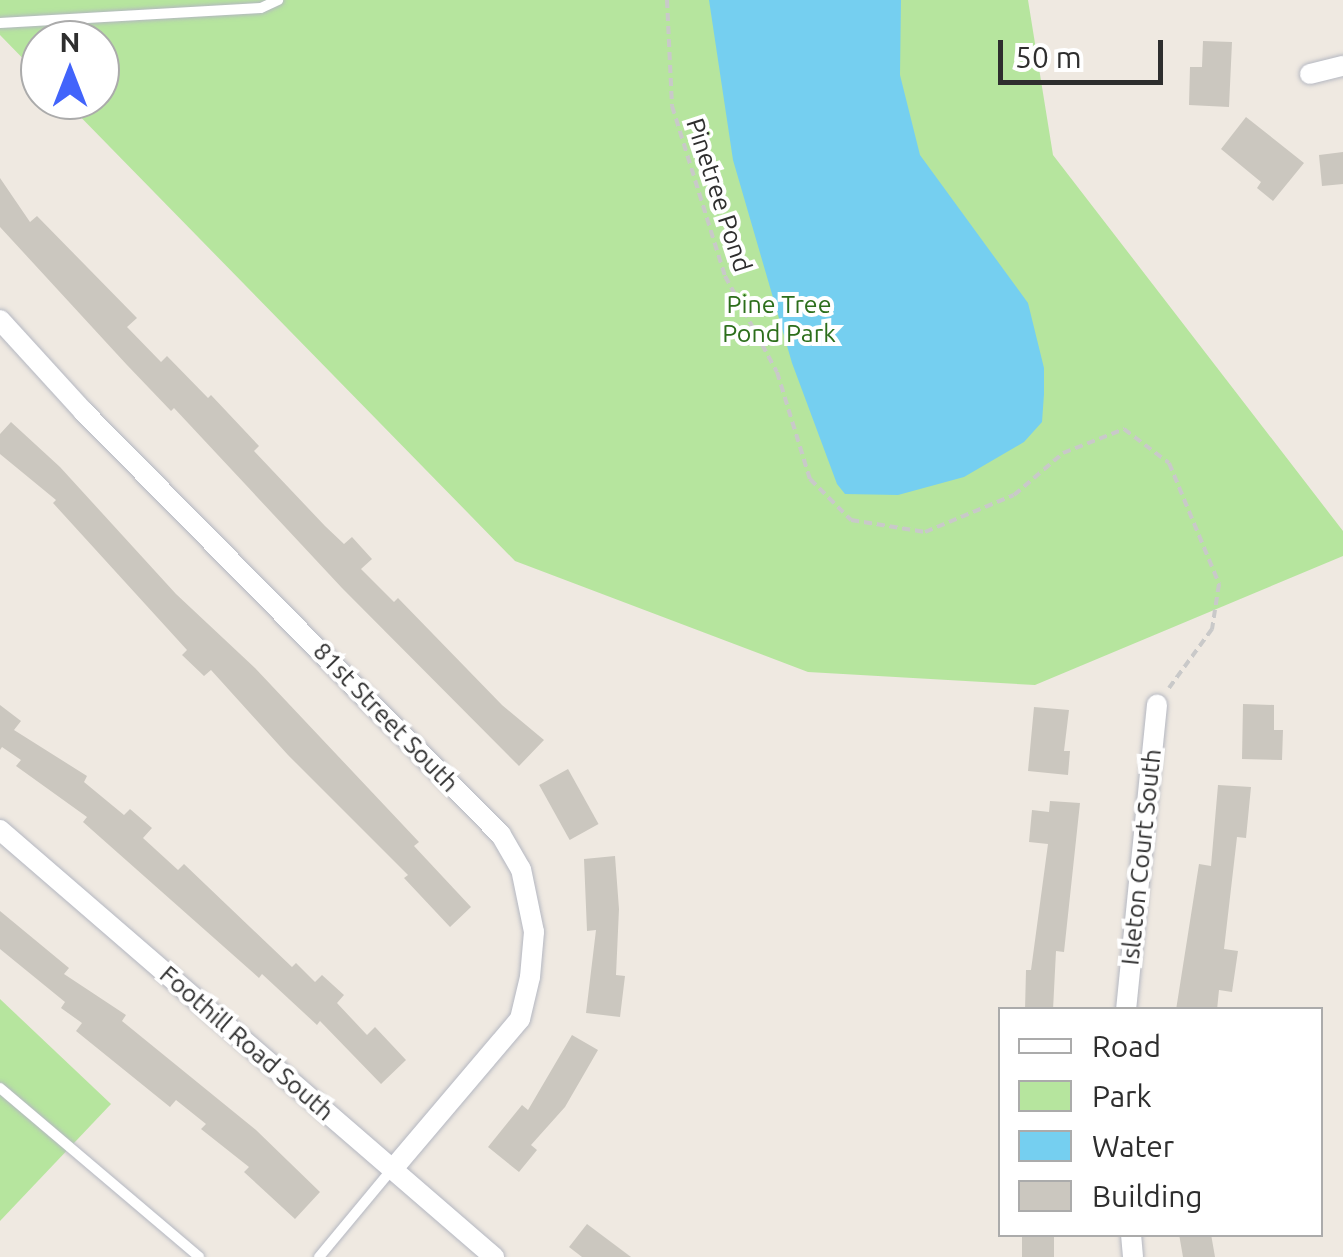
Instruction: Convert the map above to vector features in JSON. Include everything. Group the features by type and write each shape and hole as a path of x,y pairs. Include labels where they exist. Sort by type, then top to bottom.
{"street":[{"path":"1310,74 1343,66"},
{"name":"81st Street South","path":"0,320 83,411 501,835 521,869 534,932 530,977 520,1019 393,1168"},
{"name":"Isleton Court South","path":"1126,1007 1157,706"},
{"name":"Foothill Road South","path":"0,830 494,1257"}],"lane":[{"path":"0,23 261,8 278,0"},
{"path":"0,1088 199,1257"},
{"path":"319,1257 393,1168"}],"path":[{"name":"Pinetree Pond","path":"666,0 672,106 725,276 777,372 810,479 852,520 925,532 1014,496 1063,453 1124,429 1168,463 1218,584 1212,629 1157,706"}],"green space":[{"name":"Pine Tree Pond Park","path":"0,0 1028,0 1053,155 1343,531 1343,556 1035,685 808,672 515,561 84,120 120,120 120,20 20,20 20,56 0,35"},
{"path":"0,999 111,1104 0,1221"}],"water":[{"path":"709,0 901,0 900,75 920,155 1028,303 1044,368 1044,394 1042,422 1024,442 964,477 898,495 845,494 837,484 792,363 733,160"}],"building":[{"path":"1203,41 1232,42 1229,107 1189,105 1190,67 1202,67"},
{"path":"1246,117 1304,163 1273,201 1257,188 1261,182 1221,149"},
{"path":"1343,152 1343,184 1322,186 1319,155"},
{"path":"0,178 30,222 37,216 137,318 127,327 161,362 167,356 208,398 211,395 259,446 254,451 344,544 352,537 372,559 361,569 394,602 398,598 502,705 544,740 519,766 342,588 174,408 171,411 0,227"},
{"path":"11,422 60,467 176,594 255,668 419,842 414,846 471,907 450,927 404,878 408,875 288,755 211,670 204,676 182,655 187,650 53,503 56,500 0,454 0,434"},
{"path":"1243,704 1274,705 1274,730 1283,730 1282,760 1242,759"},
{"path":"0,705 21,721 14,730 87,776 84,782 124,815 130,809 152,828 143,838 178,870 184,864 292,967 296,963 315,982 322,975 344,995 337,1003 367,1035 375,1027 406,1060 381,1084 320,1021 317,1025 262,974 259,978 83,822 87,817 16,766 21,760 2,747 0,750"},
{"path":"1034,707 1069,710 1064,751 1070,751 1068,775 1028,771"},
{"path":"568,769 599,824 570,840 539,785"},
{"path":"1218,785 1251,787 1246,838 1237,837 1224,949 1238,951 1232,992 1219,990 1217,1007 1176,1007 1199,864 1211,866"},
{"path":"1050,801 1080,803 1064,952 1056,951 1053,1007 1025,1007 1026,970 1031,970 1048,844 1029,842 1032,810 1049,812"},
{"path":"615,856 619,909 616,975 625,976 620,1017 586,1013 596,930 587,931 584,859"},
{"path":"0,911 69,968 64,974 126,1015 122,1021 256,1130 320,1192 295,1219 244,1172 249,1167 201,1129 206,1124 176,1100 170,1107 76,1031 82,1023 61,1008 65,1002 0,949"},
{"path":"572,1035 598,1050 565,1107 531,1145 537,1150 519,1172 488,1147 522,1105 528,1110"},
{"path":"587,1224 631,1257 582,1257 569,1247"},
{"path":"1022,1237 1054,1237 1054,1257 1022,1257"},
{"path":"1180,1237 1212,1237 1215,1257 1183,1257"}]}
